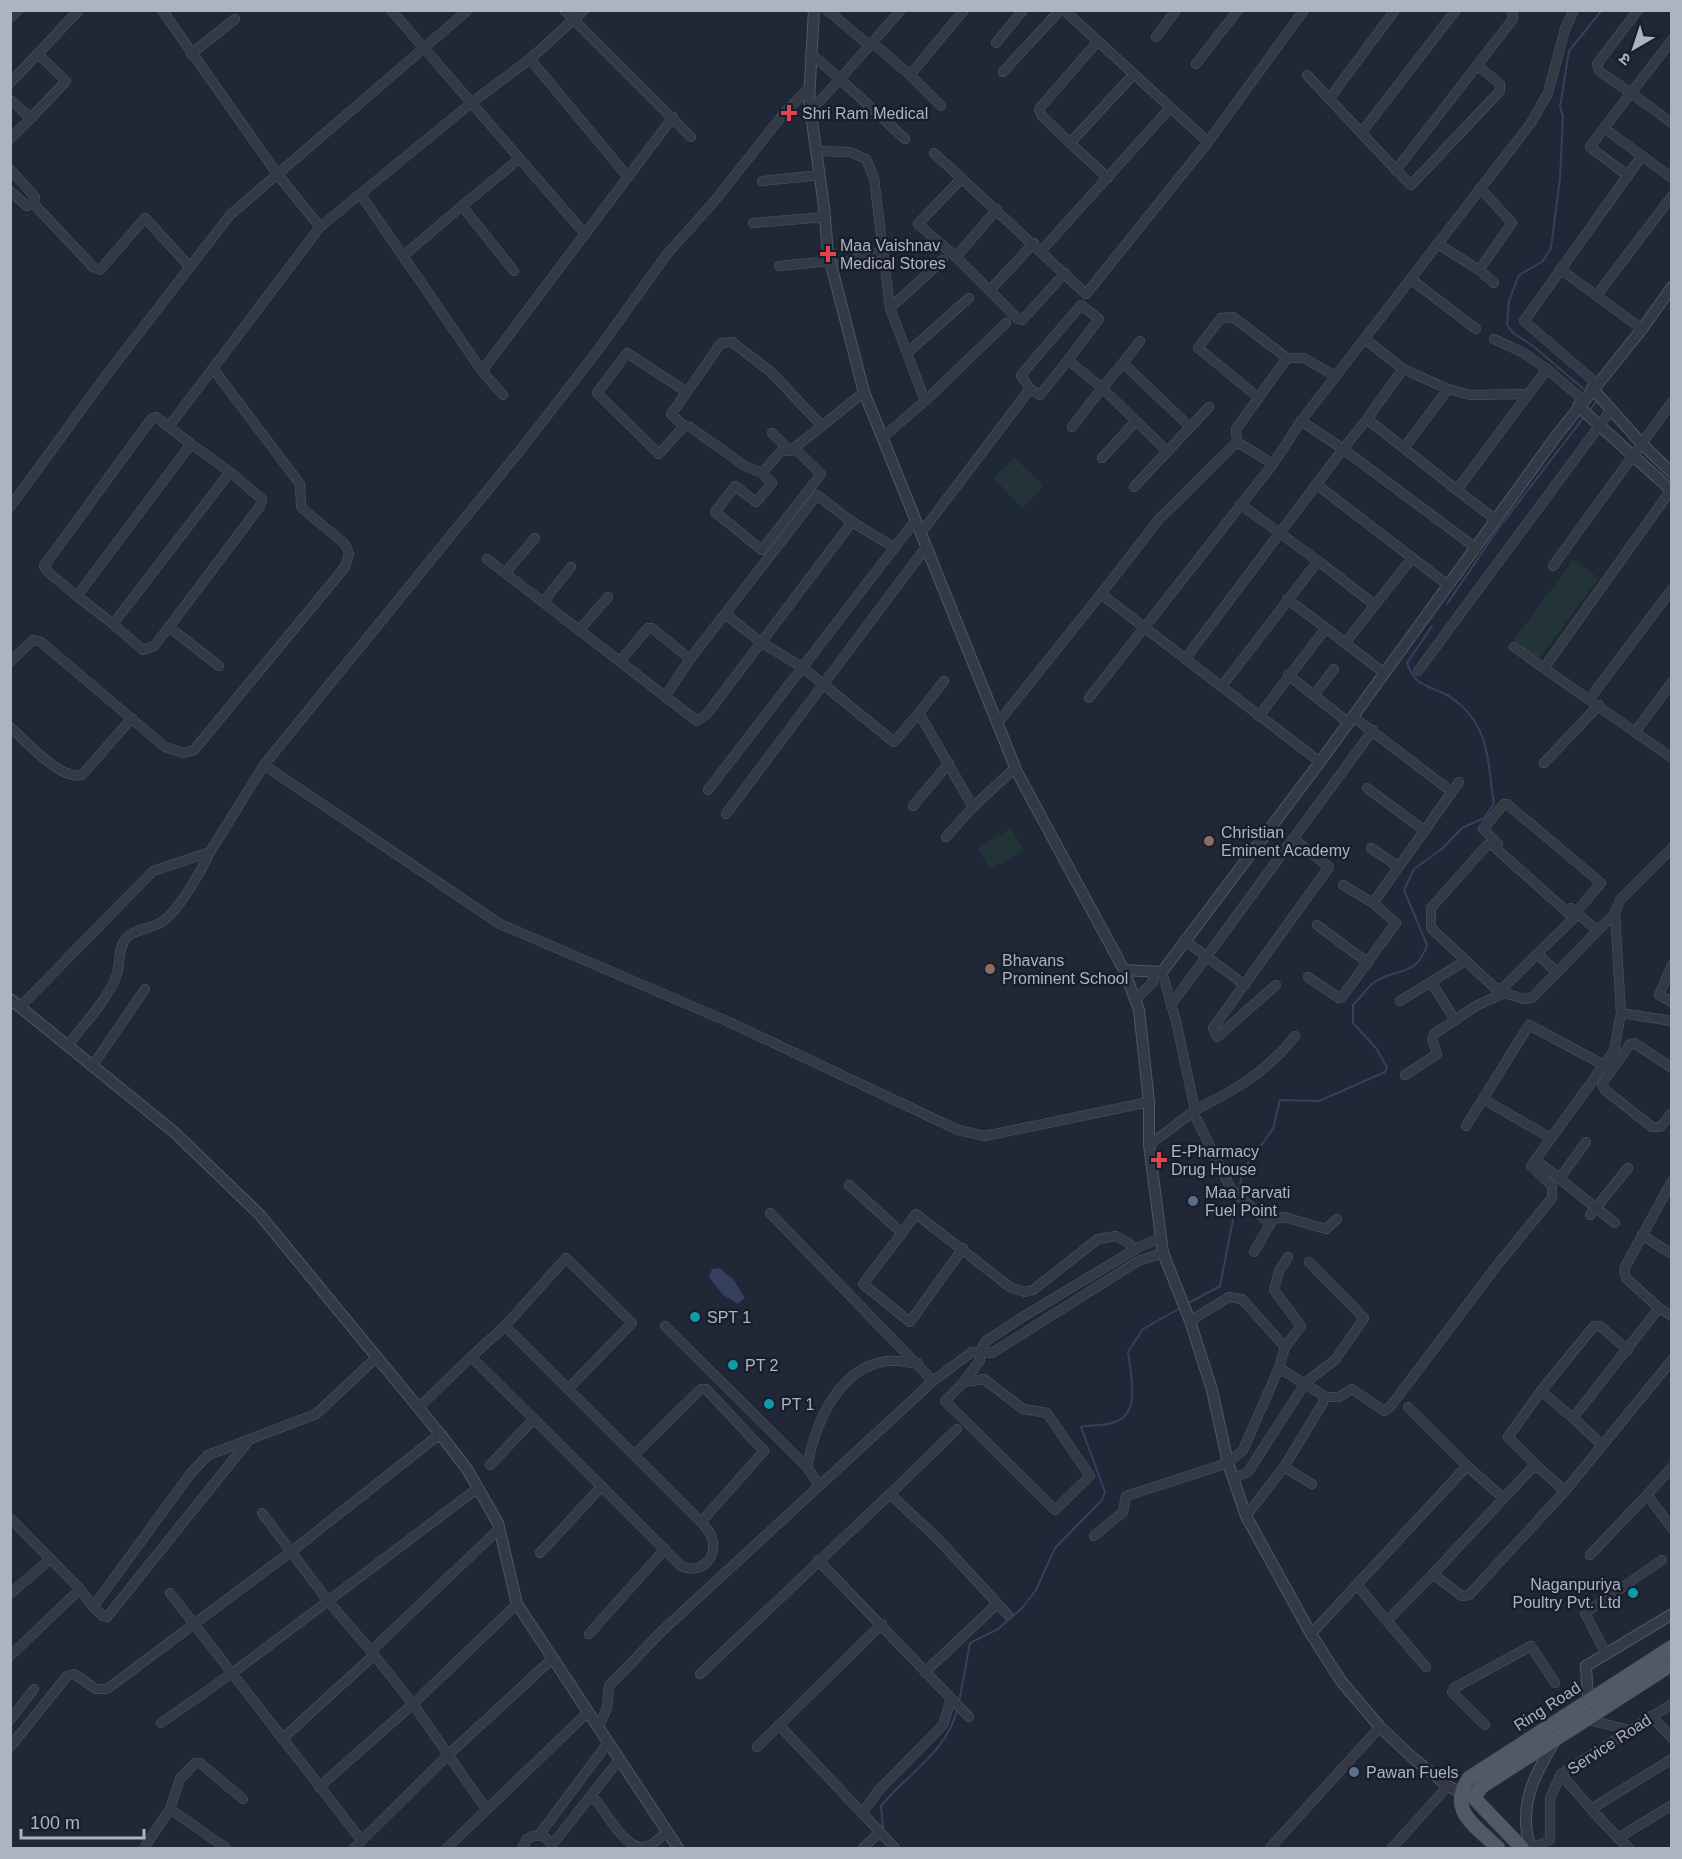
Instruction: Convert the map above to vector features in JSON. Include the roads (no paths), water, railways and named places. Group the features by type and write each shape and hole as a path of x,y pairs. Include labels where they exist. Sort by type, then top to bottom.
{"main road":[{"name":"Ring Road","path":"1454,1789 1588,1699 1671,1647"},
{"name":"Ring Road","path":"1474,1798 1481,1787 1671,1664"},
{"path":"1454,1789 1460,1807 1498,1848"},
{"path":"1474,1798 1522,1848"}],"street":[{"path":"10,18 18,10"},
{"path":"10,83 79,10"},
{"path":"162,10 278,175 320,227"},
{"path":"391,10 470,104 585,234"},
{"path":"10,507 105,377 230,215 468,10"},
{"path":"564,10 691,137"},
{"path":"170,425 214,370 320,227 530,58 584,10"},
{"path":"813,10 810,108 825,217 864,392 1015,768 1124,970 1139,1010 1149,1102 1149,1145 1163,1253 1190,1319 1212,1390 1228,1463 1246,1516 1311,1634 1341,1682 1380,1727 1454,1789 1474,1798"},
{"path":"827,10 910,75 941,106"},
{"path":"810,108 820,101 901,10"},
{"path":"910,75 964,10"},
{"path":"996,43 1023,10"},
{"path":"1003,72 1062,10 1208,142"},
{"path":"1156,37 1176,10"},
{"path":"1196,64 1238,10"},
{"path":"934,153 1042,250 1086,294 1208,142 1304,10"},
{"path":"1329,99 1395,10"},
{"path":"1361,133 1456,10"},
{"path":"1396,170 1513,19 1512,10"},
{"path":"1089,698 1272,464 1335,376 1412,280 1531,123 1548,93 1565,29 1574,10"},
{"path":"1638,10 1597,64 1599,71 1670,119"},
{"path":"191,54 235,19"},
{"path":"1628,176 1590,147 1671,40"},
{"path":"1098,41 1039,109 1042,117 1108,178"},
{"path":"810,53 905,139"},
{"path":"10,139 66,81 38,54"},
{"path":"530,58 628,177"},
{"path":"1307,75 1410,185 1500,91 1500,84 1477,65"},
{"path":"1070,142 1133,75"},
{"path":"68,1045 111,987 117,975 122,945 126,938 132,933 162,922 194,883 210,852 264,765 522,448 598,350 667,254 712,204 785,112 809,88"},
{"path":"10,100 31,118"},
{"path":"1042,250 1170,108"},
{"path":"482,371 554,279 673,117"},
{"path":"1604,128 1671,178"},
{"path":"816,151 850,152 866,159 874,178 890,308 925,401"},
{"path":"1544,668 1671,491 1633,456 1524,321 1641,157"},
{"path":"403,256 519,159"},
{"path":"10,170 35,197 33,203 27,206 10,191"},
{"path":"762,181 820,175"},
{"path":"962,178 918,224 1022,320 1065,273"},
{"path":"1479,270 1512,223 1510,218 1480,188"},
{"path":"361,195 482,371 503,395"},
{"path":"1597,295 1671,196"},
{"path":"33,203 93,267 99,270 145,218 190,267"},
{"path":"462,206 514,272"},
{"path":"956,257 997,209"},
{"path":"753,223 825,217"},
{"path":"990,290 1034,243"},
{"path":"1438,244 1479,270 1494,283"},
{"path":"779,266 835,262 882,252"},
{"path":"890,308 943,260"},
{"path":"1560,269 1642,329"},
{"path":"1412,280 1476,329"},
{"path":"1135,1000 1153,982 1157,972 1320,762 1496,520 1589,402 1671,287"},
{"path":"907,353 969,298"},
{"path":"1082,305 1099,319 1068,360 1040,395 1030,389 1021,375 1082,305"},
{"path":"1259,398 1201,351 1198,344 1221,318 1233,317 1287,358 1313,362 1335,376"},
{"path":"882,438 925,401 1006,322"},
{"path":"1365,339 1403,369 1448,389 1471,394 1528,393"},
{"path":"1494,339 1524,353 1589,402 1611,410 1671,473"},
{"path":"1072,427 1140,341"},
{"path":"772,433 821,474 762,550 715,512 735,486 756,502 772,483 762,473 745,466 690,427 684,426 671,414 721,343 732,342 771,372 822,426"},
{"path":"684,426 659,454 597,393 627,353 687,392"},
{"path":"997,724 1159,519 1236,442 1236,429 1287,358"},
{"path":"1068,360 1102,388 1167,451"},
{"path":"1123,363 1190,427"},
{"path":"1185,659 1403,369"},
{"path":"1457,490 1547,369"},
{"path":"10,662 28,643 33,640 40,642 165,747 184,753 194,750 345,567 349,554 345,544 304,510 300,484 214,370"},
{"path":"921,533 1030,389"},
{"path":"1404,448 1448,389"},
{"path":"762,473 782,450 792,450 864,392"},
{"path":"1589,402 1611,410"},
{"path":"1418,671 1589,402"},
{"path":"1553,566 1671,402"},
{"path":"1134,487 1209,407"},
{"path":"156,417 170,425 191,444 258,493 262,499 260,506 169,627 154,646 143,650 48,572 44,566 152,418 156,417"},
{"path":"1366,419 1496,520"},
{"path":"1102,458 1136,421"},
{"path":"1301,421 1343,449 1476,548"},
{"path":"1236,442 1272,464"},
{"path":"77,596 191,444"},
{"path":"113,624 230,472"},
{"path":"1316,484 1449,586"},
{"path":"665,697 690,659 817,495 852,522 895,548"},
{"path":"1240,504 1375,605"},
{"path":"708,790 915,521"},
{"path":"487,559 621,660 693,720 700,720 762,643 852,522"},
{"path":"505,573 536,538"},
{"path":"726,814 927,546"},
{"path":"1345,643 1412,558"},
{"path":"1222,686 1318,561"},
{"path":"543,602 572,567"},
{"path":"1590,698 1671,589"},
{"path":"1101,594 1320,762"},
{"path":"579,629 608,597"},
{"path":"1287,599 1384,673"},
{"path":"725,614 762,643 802,668 894,742 944,681"},
{"path":"169,627 219,666"},
{"path":"621,660 648,628 652,628 690,659"},
{"path":"1259,716 1326,628"},
{"path":"1514,647 1590,698 1671,758"},
{"path":"1314,695 1334,669"},
{"path":"1288,675 1351,719 1373,730 1452,792"},
{"path":"1635,732 1671,682"},
{"path":"1544,763 1599,705"},
{"path":"919,713 973,807"},
{"path":"10,727 60,771 74,777 82,775 132,718"},
{"path":"1172,1005 1295,840 1373,730"},
{"path":"913,806 949,763"},
{"path":"264,765 500,924 750,1032 958,1130 985,1136 1149,1102"},
{"path":"946,837 973,807 1015,768"},
{"path":"1372,903 1459,782"},
{"path":"1367,788 1425,831"},
{"path":"1575,912 1601,883 1510,805 1504,804 1483,829 1485,832 1575,912 1597,930"},
{"path":"1276,985 1217,1037 1213,1028 1329,867 1295,840"},
{"path":"1487,844 1492,845 1574,918 1537,954 1503,988 1496,989 1431,928 1431,908 1487,844"},
{"path":"1371,848 1399,867"},
{"path":"1671,848 1620,900 1615,914 1621,1013 1617,1054 1602,1084 1605,1090 1656,1129 1671,1113"},
{"path":"20,1006 153,870 210,852"},
{"path":"1308,977 1339,998 1368,963 1396,923 1372,903 1343,885"},
{"path":"1405,1075 1437,1054 1432,1036 1494,996 1504,993 1524,999 1532,998 1615,914"},
{"path":"1317,925 1368,963"},
{"path":"1184,940 1245,985"},
{"path":"1537,954 1557,972"},
{"path":"1400,1001 1460,964"},
{"path":"1671,965 1659,995 1671,1002"},
{"path":"1124,970 1157,972"},
{"path":"1157,972 1172,1005 1194,1111 1238,1196 1269,1223"},
{"path":"1431,982 1455,1020"},
{"path":"93,1065 145,989"},
{"path":"10,999 174,1132 260,1215 440,1434 467,1469 499,1529 517,1604 607,1744 678,1848"},
{"path":"1621,1013 1671,1021"},
{"path":"1467,1126 1529,1025 1604,1065"},
{"path":"1149,1145 1194,1111 1251,1080 1280,1055 1295,1036"},
{"path":"1279,1368 1305,1382 1324,1397 1340,1397 1352,1389 1384,1411 1399,1398 1498,1264 1552,1198 1552,1186 1531,1167 1604,1065 1630,1044 1637,1043 1671,1068"},
{"path":"1483,1099 1551,1138"},
{"path":"1560,1178 1586,1142"},
{"path":"1536,1160 1560,1178 1593,1212 1614,1223"},
{"path":"1593,1212 1628,1168"},
{"path":"1671,1181 1623,1275 1671,1316"},
{"path":"849,1185 902,1233"},
{"path":"770,1213 933,1381"},
{"path":"963,1248 910,1322 863,1284 916,1214 963,1248 1010,1287 1025,1292 1033,1290 1098,1239 1116,1236 1130,1244 1134,1250"},
{"path":"1254,1252 1269,1223 1284,1217 1326,1229 1337,1219"},
{"path":"1642,1235 1671,1254"},
{"path":"964,1382 984,1379 1023,1409 1047,1413 1090,1476 1055,1510 945,1401 964,1382 980,1360 980,1352 986,1341 1134,1250 1160,1238"},
{"path":"598,1729 607,1708 609,1686 718,1578 933,1381 972,1352 992,1353 1138,1261 1163,1253"},
{"path":"1094,1536 1123,1512 1126,1496 1228,1463 1243,1450 1279,1368 1285,1347 1302,1323 1273,1286 1288,1257"},
{"path":"418,1408 505,1326 566,1258 632,1323 568,1389"},
{"path":"1234,1478 1248,1472 1305,1382 1335,1360 1364,1318 1309,1262"},
{"path":"1025,1292 1036,1309"},
{"path":"1190,1319 1229,1297 1236,1296 1242,1299 1285,1347"},
{"path":"1573,1418 1659,1308"},
{"path":"471,1357 681,1566 689,1570 706,1565 714,1549 713,1539 701,1522 505,1326"},
{"path":"666,1326 807,1467 818,1484"},
{"path":"1565,1491 1508,1437 1541,1391 1594,1326 1600,1326 1628,1350"},
{"path":"93,1607 191,1473 208,1455 316,1414 376,1358"},
{"path":"1433,1574 1462,1596 1469,1595 1565,1491 1671,1360"},
{"path":"807,1467 813,1437 824,1409 858,1373 885,1361 918,1363"},
{"path":"634,1455 701,1389 706,1389 764,1451 701,1522"},
{"path":"1541,1391 1602,1445"},
{"path":"1246,1516 1284,1467 1314,1419 1324,1397"},
{"path":"1408,1407 1503,1498"},
{"path":"490,1465 534,1419"},
{"path":"700,1674 957,1429"},
{"path":"10,1747 66,1676 74,1674 96,1689 107,1689 292,1551 440,1434"},
{"path":"12,1524 80,1589 103,1616 112,1614 251,1438"},
{"path":"1311,1634 1467,1466"},
{"path":"1284,1467 1312,1484"},
{"path":"1388,1621 1531,1469 1538,1467"},
{"path":"1590,1555 1671,1467"},
{"path":"540,1552 602,1486"},
{"path":"161,1723 231,1674 478,1488"},
{"path":"890,1494 937,1539 1008,1615"},
{"path":"1647,1495 1671,1528"},
{"path":"262,1514 328,1601 413,1704 486,1809"},
{"path":"282,1739 499,1529"},
{"path":"589,1634 665,1550"},
{"path":"10,1594 49,1560"},
{"path":"818,1560 969,1717"},
{"path":"1606,1654 1585,1613 1662,1560"},
{"path":"706,1565 718,1578"},
{"path":"1356,1585 1426,1667"},
{"path":"10,1656 80,1589"},
{"path":"170,1593 362,1841"},
{"path":"319,1787 413,1704 517,1604"},
{"path":"925,1672 998,1604"},
{"path":"1588,1699 1586,1666 1671,1614"},
{"path":"757,1747 882,1624"},
{"path":"1485,1725 1452,1692 1454,1688 1531,1646 1555,1683"},
{"path":"354,1848 448,1755 552,1659"},
{"path":"10,1720 34,1689"},
{"path":"862,1813 879,1790 944,1725 956,1703"},
{"name":"Service Road","path":"1531,1848 1551,1839 1550,1798 1561,1774 1671,1704"},
{"path":"447,1848 587,1713"},
{"path":"1651,1716 1671,1738"},
{"path":"1585,1719 1629,1730"},
{"path":"779,1725 895,1848"},
{"path":"1270,1848 1380,1727"},
{"path":"1531,1848 1526,1822 1527,1803 1532,1783 1558,1736"},
{"path":"522,1848 527,1839 539,1835 607,1744"},
{"path":"1591,1809 1671,1759"},
{"path":"539,1835 547,1838 552,1847 619,1760"},
{"path":"144,1848 170,1809 180,1779 195,1762 200,1763 243,1799"},
{"path":"1561,1774 1629,1848"},
{"path":"1392,1848 1454,1789"},
{"path":"591,1796 627,1841 638,1847 649,1846 667,1832"},
{"path":"1618,1838 1671,1805"},
{"path":"170,1809 226,1848"},
{"path":"863,1848 880,1832"},
{"path":"208,1848 215,1839"}],"water":[{"path":"719,1268 733,1279 745,1298 738,1304 723,1295 709,1277 712,1269"}],"waterway":[{"path":"1586,391 1533,346 1513,333 1507,325 1509,301 1519,275 1542,262 1551,248 1560,178 1563,116 1560,107 1569,51 1602,10"},
{"path":"1589,411 1597,401"},
{"path":"1447,604 1498,529 1584,417"},
{"path":"1239,1190 1243,1170 1273,1129 1280,1100 1319,1101 1385,1072 1387,1067 1376,1048 1353,1023 1353,1005 1376,981 1412,967 1423,955 1427,945 1404,890 1414,869 1443,848 1462,828 1484,818 1494,804 1486,749 1479,728 1464,708 1452,698 1417,680 1407,663 1432,626"},
{"path":"1187,1304 1220,1286 1237,1199"},
{"path":"959,1702 970,1643 998,1629 1022,1608 1036,1590 1055,1548 1102,1500 1105,1492 1081,1427 1115,1422 1129,1410 1132,1401 1132,1381 1128,1352 1143,1329 1182,1307"},
{"path":"883,1829 881,1806 925,1762 945,1738 957,1710"}],"place":[{"name":"Shri Ram Medical","path":"789,113"},
{"name":"Maa Vaishnav Medical Stores","path":"828,254"},
{"name":"Christian Eminent Academy","path":"1209,841"},
{"name":"Bhavans Prominent School","path":"990,969"},
{"name":"E-Pharmacy Drug House","path":"1159,1160"},
{"name":"Maa Parvati Fuel Point","path":"1193,1201"},
{"name":"SPT 1","path":"695,1317"},
{"name":"PT 2","path":"733,1365"},
{"name":"PT 1","path":"769,1404"},
{"name":"Naganpuriya Poultry Pvt. Ltd","path":"1633,1593"},
{"name":"Pawan Fuels","path":"1354,1772"}]}
